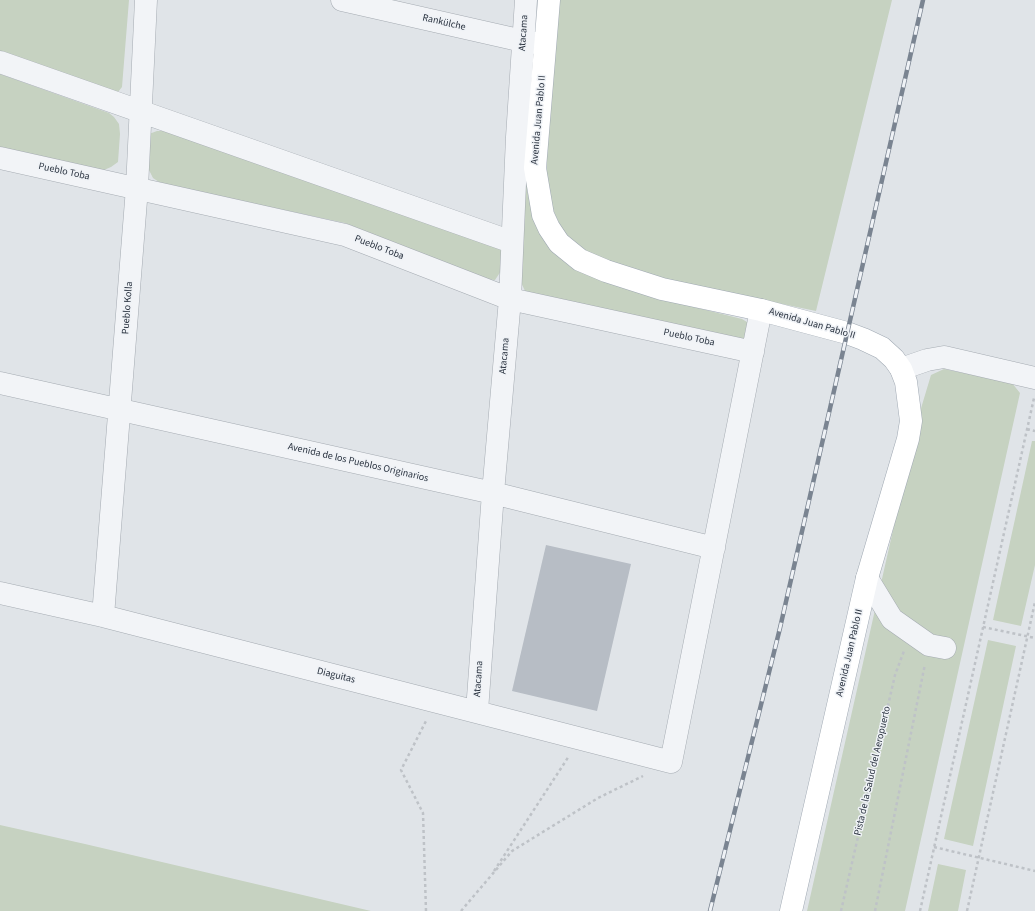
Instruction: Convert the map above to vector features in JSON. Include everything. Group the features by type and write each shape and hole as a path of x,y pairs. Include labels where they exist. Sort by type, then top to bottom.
{"main road":[{"name":"Avenida Juan Pablo II","path":"550,0 535,172 543,215 549,228 559,243 580,260 606,271 662,289 761,310 847,333 863,339 882,348 894,359 901,369 906,382 911,421 908,438 867,578 791,911"}],"street":[{"name":"Pueblo Kolla","path":"103,616 137,188 146,0"},
{"name":"Rankülche","path":"342,0 523,41 546,44"},
{"name":"Atacama","path":"477,712 492,493 510,299 526,0"},
{"path":"0,62 512,242"},
{"name":"Pueblo Toba","path":"0,158 346,235 510,299 753,352"},
{"path":"671,762 761,310"},
{"path":"901,369 927,360 944,357 1035,378"},
{"name":"Avenida de los Pueblos Originarios","path":"0,384 492,493 714,548"},
{"path":"867,578 892,619 928,641"},
{"name":"Diaguitas","path":"0,593 103,616 671,762"}],"path":[{"path":"920,911 1035,392"},
{"path":"1026,429 1035,431"},
{"path":"967,911 1035,602"},
{"path":"983,627 1035,638"},
{"path":"875,911 928,641"},
{"name":"Pista de la Salud del Aeropuerto","path":"841,911 895,675 928,641"},
{"path":"426,911 423,813 401,770 436,701"},
{"path":"487,881 581,739"},
{"path":"461,911 512,851 598,798 671,762"},
{"path":"934,847 1035,871"}],"green space":[{"path":"0,0 129,0 122,87 118,92 0,53"},
{"path":"557,0 892,0 816,311 671,281 638,271 584,251 567,238 556,217 550,201 547,183 547,156"},
{"path":"535,54 527,190 535,221 658,298 742,319 747,322 747,339 742,341 534,297 525,291 519,278 521,189"},
{"path":"0,74 109,113 119,124 120,134 118,162 104,170 0,147"},
{"path":"157,131 168,131 500,249 504,256 501,271 495,280 484,279 345,223 162,184 153,178 148,168 149,134"},
{"path":"944,369 1012,383 1020,393 905,911 807,911 919,415 931,375"},
{"path":"1032,441 1035,441 1035,565 1021,626 993,620"},
{"path":"988,640 1016,646 973,846 944,839"},
{"path":"0,825 85,844 371,911 0,911"},
{"path":"938,864 966,870 958,911 928,911"}],"building":[{"path":"546,545 631,564 597,711 512,691"}],"railway":[{"path":"710,911 780,628 923,0"}]}
